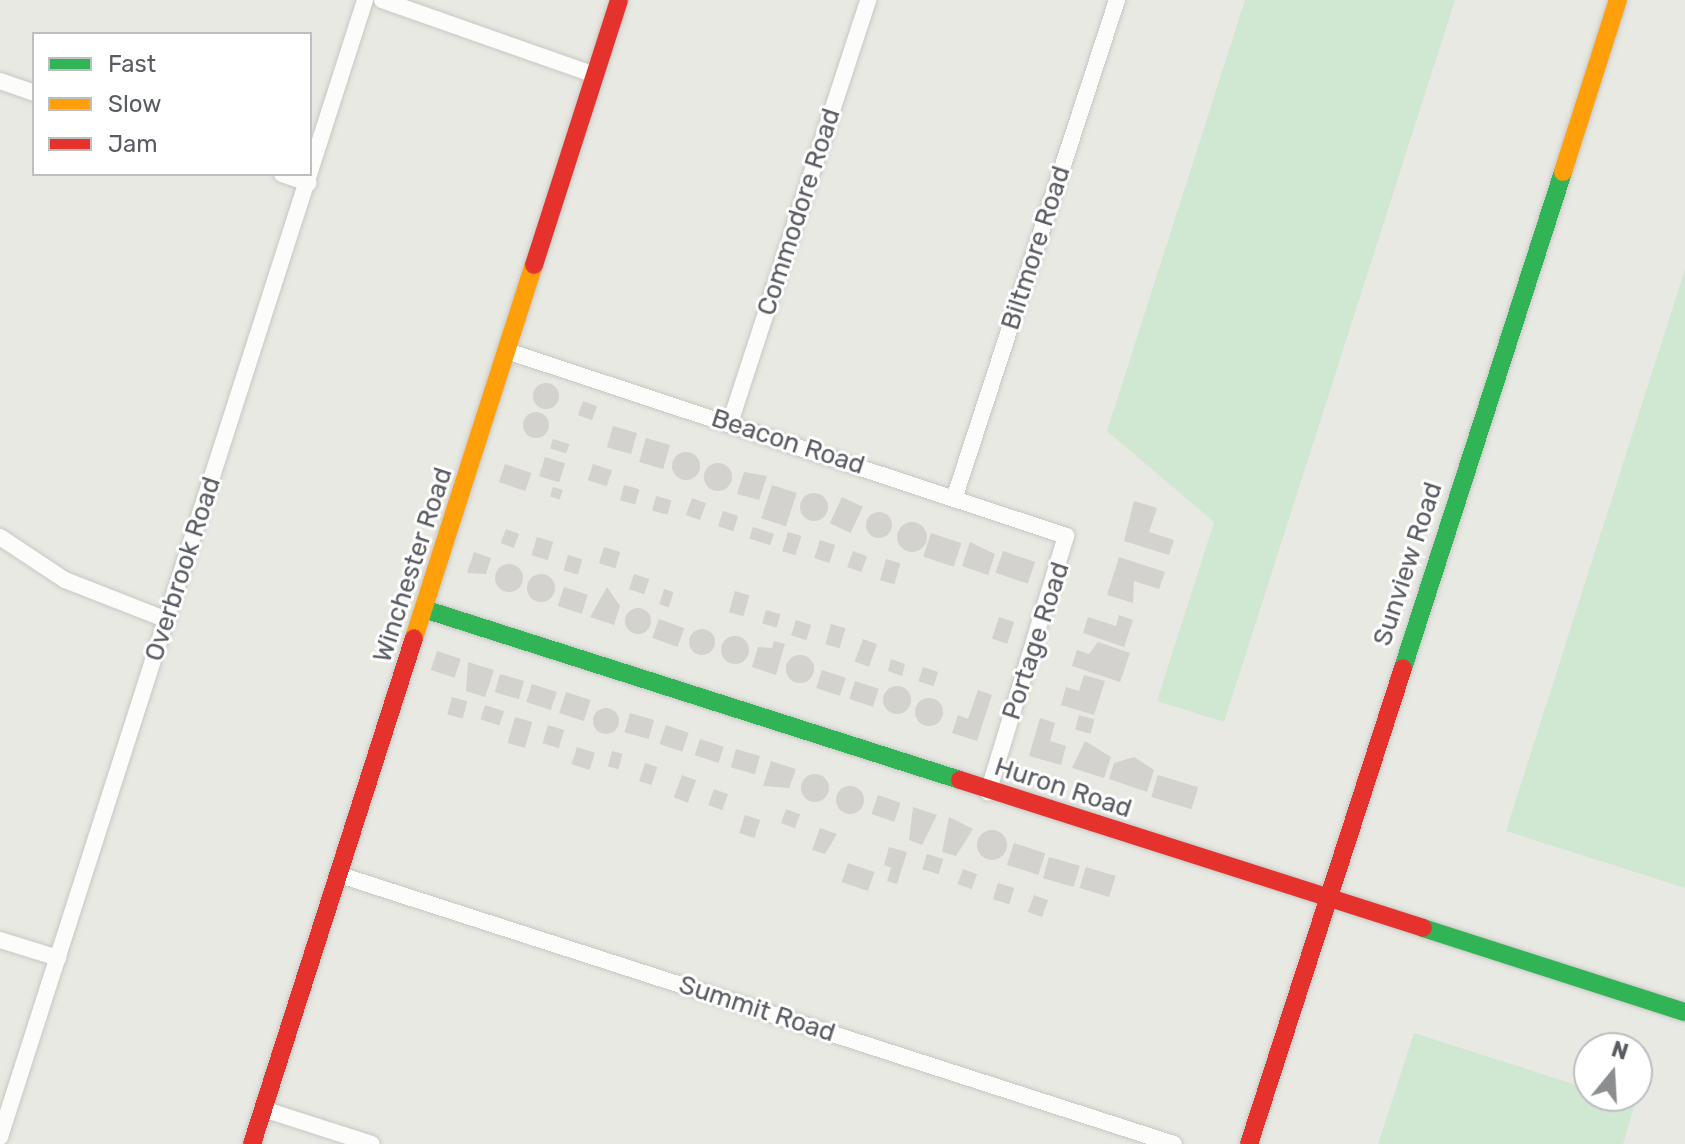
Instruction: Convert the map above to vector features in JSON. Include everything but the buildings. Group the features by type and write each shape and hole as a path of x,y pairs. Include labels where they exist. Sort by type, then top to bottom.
{"street":[{"name":"Overbrook Road","path":"312,170 365,0"},
{"path":"382,0 595,75"},
{"name":"Winchester Road","path":"252,1144 427,610 619,0"},
{"name":"Commodore Road","path":"730,423 868,0"},
{"name":"Biltmore Road","path":"955,496 1117,0"},
{"name":"Sunview Road","path":"1249,1144 1618,0"},
{"path":"0,81 32,92"},
{"path":"288,176 308,183"},
{"name":"Overbrook Road","path":"0,1137 310,176"},
{"name":"Beacon Road","path":"507,351 955,496 1066,536"},
{"name":"Portage Road","path":"988,792 1066,536"},
{"path":"0,537 65,580 167,620"},
{"name":"Huron Road","path":"427,610 988,792 1685,1012"},
{"name":"Summit Road","path":"340,875 1174,1144"},
{"path":"0,940 58,958"},
{"path":"263,1109 372,1144"}],"green space":[{"path":"1245,0 1455,0 1224,722 1157,701 1214,522 1107,431"},
{"path":"1685,269 1685,888 1506,831"},
{"path":"1414,1033 1573,1084 1573,1112 1633,1112 1623,1144 1378,1144"}],"traffic: fast":[{"path":"1403,668 1563,172"},
{"path":"427,610 960,780"},
{"path":"1423,928 1685,1012"}],"traffic: slow":[{"path":"1563,172 1618,0"},
{"path":"414,638 534,265"}],"traffic: jam":[{"path":"534,265 619,0"},
{"path":"252,1144 414,638"},
{"path":"1249,1144 1403,668"},
{"path":"960,780 1423,928"}]}
